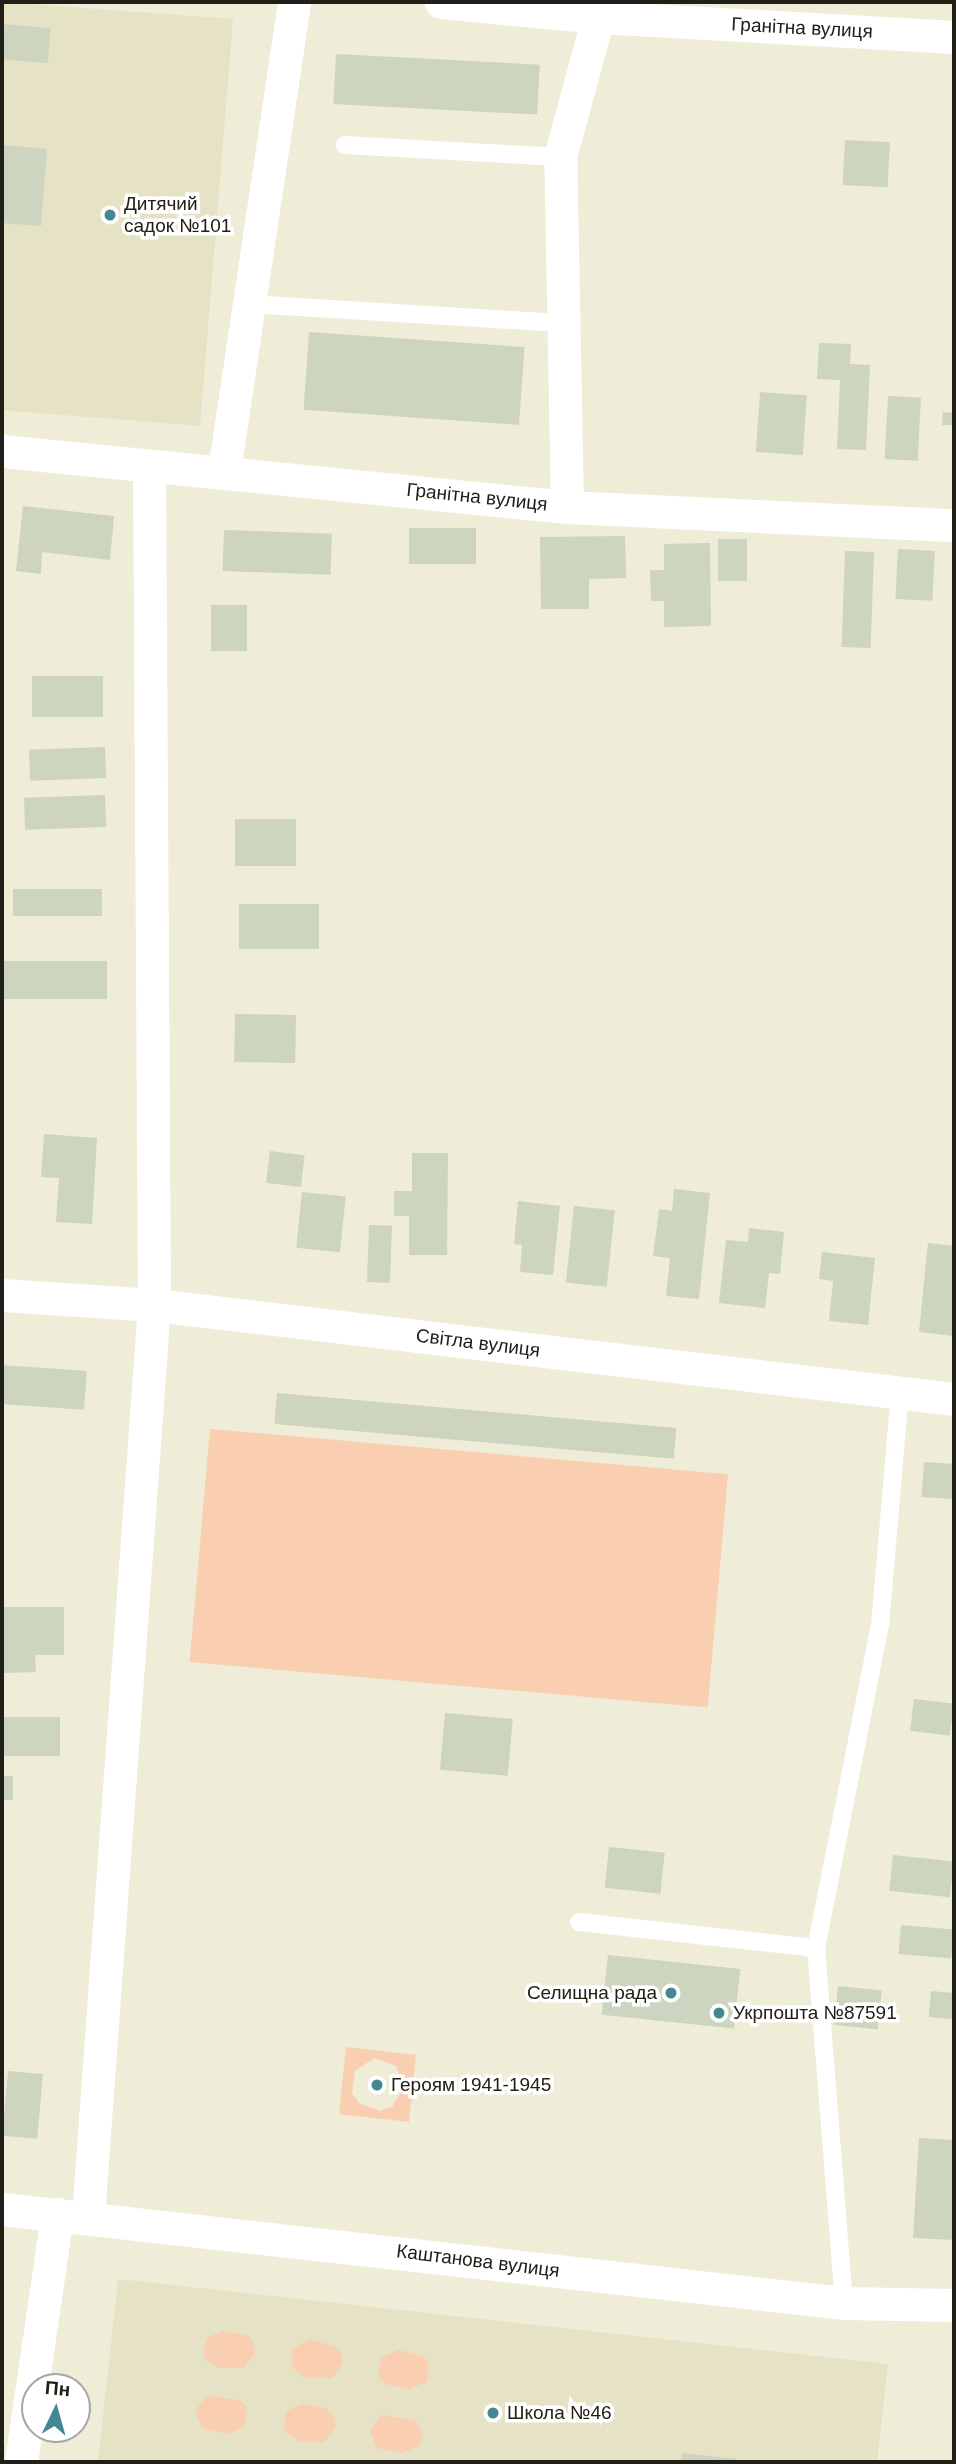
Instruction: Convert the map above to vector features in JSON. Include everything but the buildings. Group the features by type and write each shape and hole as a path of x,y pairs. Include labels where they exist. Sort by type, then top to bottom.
{"street":[{"path":"223,471 294,2"},
{"name":"Гранітна вулиця","path":"441,2 598,17 954,37"},
{"path":"567,507 560,157 598,17"},
{"name":"Гранітна вулиця","path":"2,451 567,507 954,525"},
{"path":"21,2462 73,2216 154,1305 149,466"},
{"name":"Світла вулиця","path":"2,1295 154,1305 954,1399"},
{"name":"Каштанова вулиця","path":"2,2209 844,2303 954,2305"}],"lane":[{"path":"345,145 560,157"},
{"path":"248,304 563,323"},
{"path":"844,2303 816,1948 880,1626 900,1392"},
{"path":"579,1922 816,1948"}],"shaded area":[{"name":"Дитячий садок №101","path":"2,2 233,19 200,426 2,410"},
{"path":"210,1429 728,1474 708,1707 190,1662"},
{"path":"346,2047 416,2055 409,2122 339,2114","holes":["374,2058 396,2066 404,2087 392,2107 380,2111 359,2103 352,2093 355,2071"]},
{"name":"Школа №46","path":"118,2279 888,2364 877,2462 98,2462"},
{"path":"223,2331 248,2336 254,2343 255,2353 244,2368 219,2368 203,2357 206,2338"},
{"path":"310,2340 335,2346 341,2354 343,2363 332,2378 306,2378 291,2366 293,2348"},
{"path":"398,2350 423,2356 429,2363 427,2382 409,2389 385,2384 378,2377 381,2358"},
{"path":"206,2396 240,2400 247,2407 245,2426 227,2434 202,2428 195,2411"},
{"path":"303,2404 328,2409 334,2417 336,2427 324,2442 299,2442 284,2430 286,2411"},
{"path":"381,2415 416,2420 423,2437 419,2446 402,2453 377,2448 370,2431"}],"place":[{"name":"Дитячий садок №101","path":"110,215"},
{"name":"Селищна рада","path":"671,1993"},
{"name":"Укрпошта №87591","path":"719,2013"},
{"name":"Героям 1941-1945","path":"377,2085"},
{"name":"Школа №46","path":"493,2413"}]}
